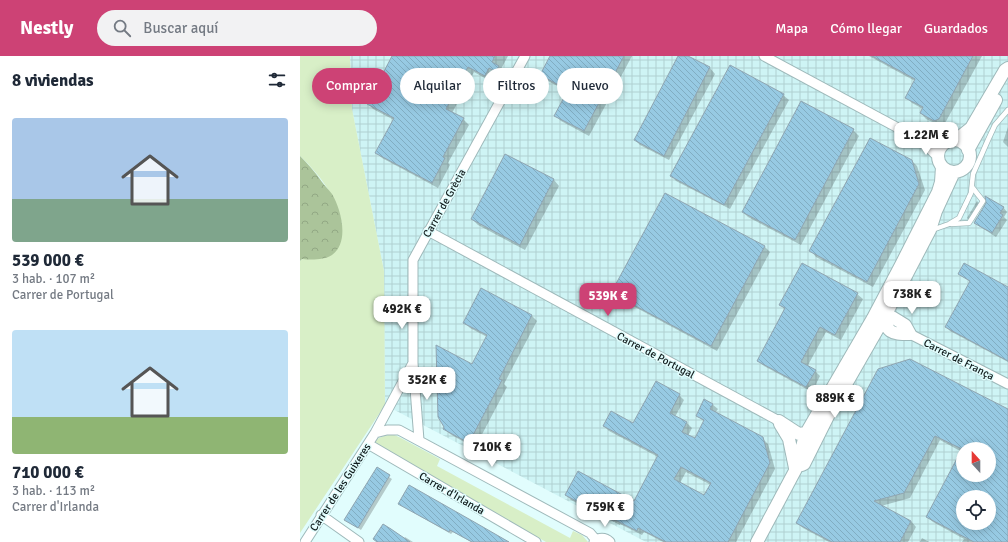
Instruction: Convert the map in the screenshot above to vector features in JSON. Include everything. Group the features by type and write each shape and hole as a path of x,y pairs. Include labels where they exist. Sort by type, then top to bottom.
{"street":[{"name":"Carrer de Grècia","path":"419,440 413,363 413,260 524,56"},
{"path":"764,56 940,150"},
{"path":"956,140 971,128 1005,70 1008,68"},
{"path":"968,150 1008,76"},
{"path":"956,140 963,143 968,150 970,157 967,165 961,170 954,172 947,171 938,161 940,150 948,141 956,140"},
{"path":"796,469 804,464 842,392 884,318 931,226 939,196 942,167"},
{"path":"757,542 796,469 806,433 849,359 939,196 954,172"},
{"name":"Carrer de Portugal","path":"428,231 779,421"},
{"path":"893,333 886,326 882,310 904,269 902,263"},
{"path":"896,293 898,307 907,330"},
{"path":"849,359 859,352 877,320 892,317 907,330"},
{"path":"866,349 893,333 907,330"},
{"name":"Carrer de França","path":"907,330 1008,384"},
{"name":"Carrer de Grècia","path":"375,433 413,363"},
{"path":"779,421 799,434 812,433 832,399 842,392"},
{"path":"779,421 789,439 796,469"},
{"path":"375,433 387,430 400,430 590,533 595,541 604,538 610,542"},
{"name":"Carrer de les Guixeres","path":"305,542 375,433"},
{"name":"Carrer d'Irlanda","path":"368,444 536,542"},
{"path":"321,515 359,542"}],"lane":[{"path":"949,224 959,218 971,194 973,174 988,140 995,125 1008,110"},
{"path":"931,226 969,223 983,201 972,187"}],"shaded area":[{"path":"350,56 1008,56 1008,542 646,542 385,405 384,271 352,104 392,104 392,68 350,68"}],"green space":[{"path":"300,56 350,56 350,68 312,68 312,104 352,104 384,271 385,405 300,533 300,261 302,259 310,259 342,227 333,197 321,179 300,156"},
{"path":"300,156 332,194 341,216 342,234 338,249 329,257 322,259 302,259 300,261"},
{"path":"392,434 440,459 437,466 570,538 573,531 582,535 588,542 546,542 373,444 379,438"}],"building":[{"path":"392,56 495,56 492,62 499,66 498,68 483,68 483,75 475,71 475,68 468,67 400,68 400,104 449,104 446,109 464,118 443,157 445,158 432,183 375,153 394,118 367,104 392,104 392,68 386,68"},
{"path":"550,56 624,56 618,68 557,68 557,84 549,80 549,68 544,68"},
{"path":"678,56 688,56 710,67 664,156 634,140"},
{"path":"872,56 973,56 939,119 934,121 920,113 923,107 905,98 915,79"},
{"path":"730,65 784,94 724,205 670,176"},
{"path":"801,101 854,129 795,240 742,212"},
{"path":"560,104 598,104 584,131 554,116"},
{"path":"870,138 912,160 919,184 867,282 809,251"},
{"path":"505,154 554,179 520,245 471,219"},
{"path":"665,193 765,246 711,346 611,293"},
{"path":"985,196 1004,207 1000,213 1003,215 992,233 974,223 986,203"},
{"path":"802,263 858,293 835,335 820,327 801,362 816,370 806,387 757,361 785,308 779,305"},
{"path":"964,263 1008,287 1008,361 945,327 970,281 958,274"},
{"path":"481,288 532,315 499,379 502,380 472,437 468,435 465,441 443,429 444,427 438,417 436,345 472,364 487,335 463,323"},
{"path":"910,359 1008,409 1008,542 974,542 926,517 956,460 956,482 996,482 996,442 956,442 956,446 935,436 904,493 874,501 911,521 900,542 832,542 796,523 878,369"},
{"path":"656,381 680,394 670,413 687,422 682,432 695,438 704,420 696,416 704,399 713,404 710,409 763,437 770,463 728,542 666,542 638,528 637,531 615,520 614,521 565,495 578,471 634,501 658,455 603,426 611,411 633,423","holes":["681,467 711,483 704,495 674,479"]},
{"path":"377,467 390,475 358,528 344,520"},
{"path":"409,485 509,542 472,542 450,530 449,532 398,504"},
{"path":"383,524 410,542 377,542 373,539"}]}
